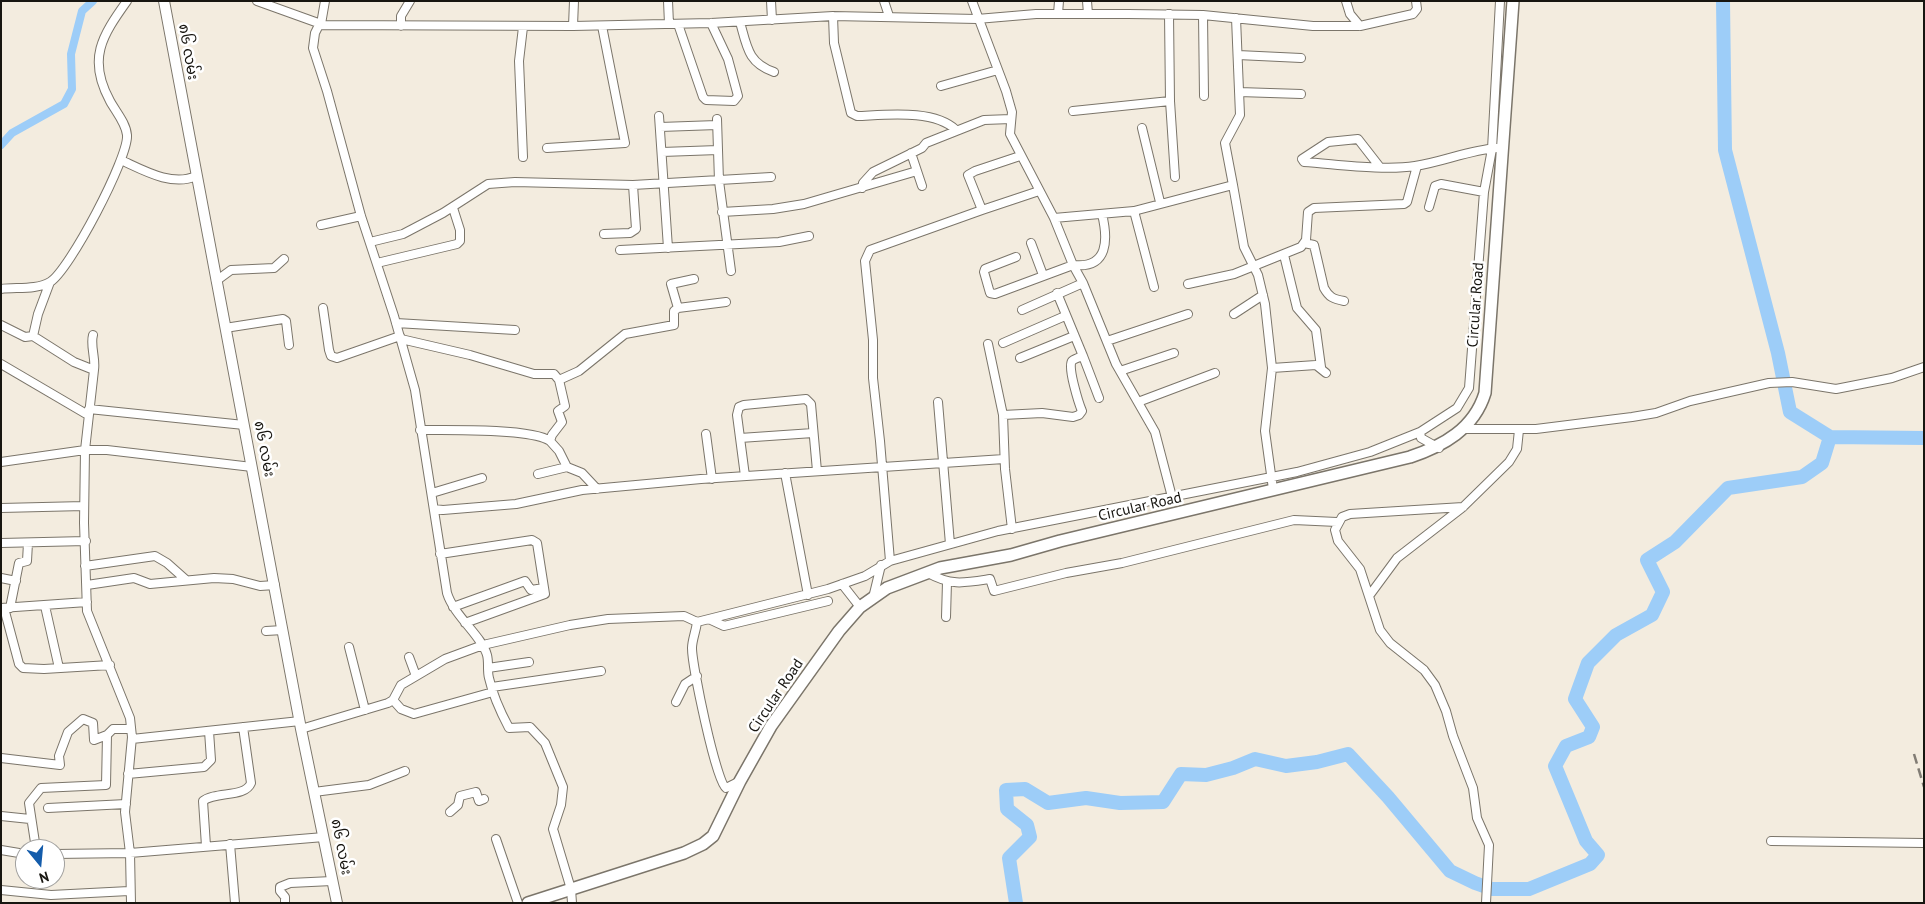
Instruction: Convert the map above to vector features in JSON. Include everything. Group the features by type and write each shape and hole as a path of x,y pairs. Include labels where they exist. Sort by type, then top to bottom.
{"main road":[{"name":"Circular Road","path":"528,903 684,853 703,844 713,836 722,822 740,780 771,726 839,631 860,607 886,588 940,568 1011,555 1272,483 1318,481 1410,457 1438,448 1462,429 1478,411 1485,393 1497,148 1513,1"}],"street":[{"path":"32,336 50,282 64,267 80,243 127,144 126,129 109,99 98,66 102,38 127,1"},
{"name":"၈၆ လမ်း","path":"164,1 301,725 337,903"},
{"path":"257,1 321,24 523,27 740,22 833,16 978,19 1058,14 1203,15 1313,26 1360,26 1413,14 1417,9 1416,1"},
{"path":"325,1 321,24 315,33 313,48 328,90 361,216 396,323 414,390 448,593 453,607 482,645 487,655 493,690 509,728 530,727 545,743 563,788 561,806 553,829 571,889 572,903"},
{"path":"401,26 401,16 410,1"},
{"path":"573,26 574,1"},
{"path":"668,1 669,24"},
{"path":"771,1 772,20"},
{"path":"884,1 889,16"},
{"path":"972,1 1012,112 1010,134 1054,218 1120,370 1154,432 1172,497"},
{"path":"1058,14 1059,1"},
{"path":"1087,1 1088,14"},
{"path":"1346,1 1350,14 1360,26"},
{"path":"132,739 243,727 301,725 365,710 393,700 401,685 445,659 482,645 570,625 608,619 684,616 697,622 711,620 808,595 865,576 881,565 950,544 1012,529 1172,497 1272,483 1370,452 1420,432 1458,408 1469,388 1484,192 1497,148 1500,1"},
{"path":"1169,14 1170,101 1175,178"},
{"path":"1203,15 1204,96"},
{"path":"833,16 834,43 852,112 857,116 926,115 956,130"},
{"path":"1236,18 1240,115 1225,143 1244,247 1254,267 1263,295 1272,368 1265,431 1272,483"},
{"path":"740,22 752,58 757,65 774,72"},
{"path":"678,24 703,97 706,100 734,101 738,96 728,59 711,23"},
{"path":"547,148 625,144 602,26"},
{"path":"523,27 519,61 523,157"},
{"path":"1238,56 1301,58"},
{"path":"941,86 998,70"},
{"path":"1239,92 1302,94"},
{"path":"1073,111 1170,101"},
{"path":"659,116 668,248"},
{"path":"862,188 863,183 873,172 922,148 926,143 984,120 1011,119"},
{"path":"660,127 717,122 719,181 731,271"},
{"path":"1142,128 1160,202"},
{"path":"1379,166 1358,139 1328,142 1302,159 1304,162 1379,166 1417,166 1497,148"},
{"path":"662,152 718,150"},
{"path":"911,153 922,186"},
{"path":"982,210 968,175 1020,156"},
{"path":"121,160 161,176 189,180 196,176"},
{"path":"1304,244 1310,210 1322,206 1404,204 1407,202 1417,166"},
{"path":"722,212 773,209 818,201 917,171"},
{"path":"370,242 403,234 453,208 488,184 633,184 771,177"},
{"path":"604,234 630,233 636,229 633,184"},
{"path":"1429,207 1435,186 1441,184 1484,192"},
{"path":"1054,218 1134,211 1160,202 1171,202 1233,185"},
{"path":"890,562 873,378 873,340 866,261 870,250 1040,191"},
{"path":"377,263 451,246 460,241 460,230 453,208"},
{"path":"1134,211 1154,287"},
{"path":"1016,257 985,269 984,272 990,293 995,294 1073,265 1084,266 1094,262 1104,251 1108,236 1102,214"},
{"path":"321,225 361,216"},
{"path":"620,250 727,246 778,242 810,236"},
{"path":"1031,243 1043,275"},
{"path":"1188,284 1234,274 1284,255 1304,244 1314,245 1324,288 1331,298 1344,301"},
{"path":"1272,368 1303,365 1323,370 1316,330 1297,308 1284,255"},
{"path":"216,281 231,270 274,268 284,259"},
{"path":"678,308 672,284 694,279"},
{"path":"1,289 36,287 50,282"},
{"path":"1022,310 1083,282"},
{"path":"1057,293 1099,398"},
{"path":"1234,314 1263,295"},
{"path":"560,380 579,371 625,334 674,325 674,311 678,308 726,302"},
{"path":"322,308 329,350 331,356 337,358 400,338 470,355 534,374 554,374 560,380 565,406 558,411 562,422 552,435 550,441"},
{"path":"1107,341 1188,314"},
{"path":"1003,343 1065,316"},
{"path":"225,328 283,319 286,321 289,345"},
{"path":"396,323 515,330"},
{"path":"1,325 25,337 32,336 54,351 94,370"},
{"path":"93,335 92,340 96,360 85,450 84,506 87,602 88,610 130,718 132,739 126,804 130,852 129,891 131,903"},
{"path":"1020,358 1074,336"},
{"path":"988,344 1003,415 1004,458 1012,529"},
{"path":"1120,370 1174,353"},
{"path":"1003,415 1042,413 1073,417 1079,415 1082,411 1074,387 1071,365 1073,361 1083,356"},
{"path":"1,364 89,412 244,425"},
{"path":"1462,429 1519,430 1653,414 1690,402 1769,383 1792,382 1836,389 1892,378 1924,368"},
{"path":"1138,402 1215,373"},
{"path":"744,476 737,414 739,407 806,400 811,404 817,471"},
{"path":"938,402 950,544"},
{"path":"420,430 470,430 544,436 559,451 567,467"},
{"path":"1369,596 1397,558 1463,507 1509,462 1517,448 1519,430"},
{"path":"1420,432 1421,438 1438,448"},
{"path":"740,438 813,433"},
{"path":"706,434 712,479"},
{"path":"1,462 85,450 107,450 252,467"},
{"path":"434,509 443,510 516,504 597,489 744,476 1004,458"},
{"path":"538,474 567,467 582,473 597,489"},
{"path":"785,473 808,595"},
{"path":"432,493 482,478"},
{"path":"1,508 84,506"},
{"path":"1463,507 1350,514 1342,516 1334,530 1338,541 1360,568 1380,630 1390,643 1424,670 1435,685 1446,711 1453,736 1473,788 1477,818 1489,845 1486,900"},
{"path":"928,573 947,582 990,579 994,591 1066,573 1132,561 1294,520 1337,522"},
{"path":"1,543 86,541"},
{"path":"440,554 535,541 545,593 465,623"},
{"path":"28,543 28,562 19,562 16,582 5,608 19,664 22,668 110,665"},
{"path":"85,566 156,556 185,579"},
{"path":"873,598 881,565"},
{"path":"1,578 16,582"},
{"path":"87,585 134,578 150,584 185,579 233,579 260,586 275,585"},
{"path":"453,607 525,581 531,590 544,588"},
{"path":"946,617 947,582"},
{"path":"842,584 860,607"},
{"path":"711,620 724,626 828,601"},
{"path":"5,608 87,602"},
{"path":"46,606 59,668"},
{"path":"697,622 692,649 701,708 720,778 726,788 740,780"},
{"path":"266,631 283,630"},
{"path":"349,648 365,710"},
{"path":"410,657 416,676"},
{"path":"488,668 529,662"},
{"path":"393,700 401,709 414,714 493,690 600,671"},
{"path":"676,702 686,684 697,676"},
{"path":"1,758 60,765 59,756 68,732 83,719 93,723 94,740 107,735 113,729 131,729"},
{"path":"206,846 203,801 220,794 242,792 249,788 251,783 243,727"},
{"path":"128,774 204,768 211,760 209,731"},
{"path":"34,839 29,803 41,788 106,785 107,735"},
{"path":"314,792 369,785 405,771"},
{"path":"450,812 458,805 460,796 464,793 476,792 479,801 484,799"},
{"path":"48,808 126,804"},
{"path":"1,816 30,820"},
{"path":"65,854 130,852 324,837"},
{"path":"496,839 518,903"},
{"path":"1771,841 1924,843"},
{"path":"230,844 234,903"},
{"path":"1,850 15,852"},
{"path":"285,903 280,887 290,883 332,881"},
{"path":"1,890 51,899 129,891"}],"waterway":[{"path":"1,145 12,133 64,104 72,89 71,54 82,11 93,1"},
{"path":"1723,1 1725,150 1778,353 1790,412 1830,437 1924,438"},
{"path":"1016,903 1009,858 1030,837 1027,825 1007,809 1006,790 1025,789 1048,803 1086,798 1120,803 1163,802 1181,774 1206,775 1233,768 1255,759 1286,766 1317,762 1348,754 1388,797 1450,871 1492,889 1529,889 1590,864 1598,855 1586,841 1555,766 1566,746 1589,737 1593,727 1575,699 1588,663 1616,635 1652,615 1663,592 1647,560 1675,542 1728,488 1802,477 1822,463 1830,437"}],"railway":[{"path":"1914,754 1924,787"}]}
